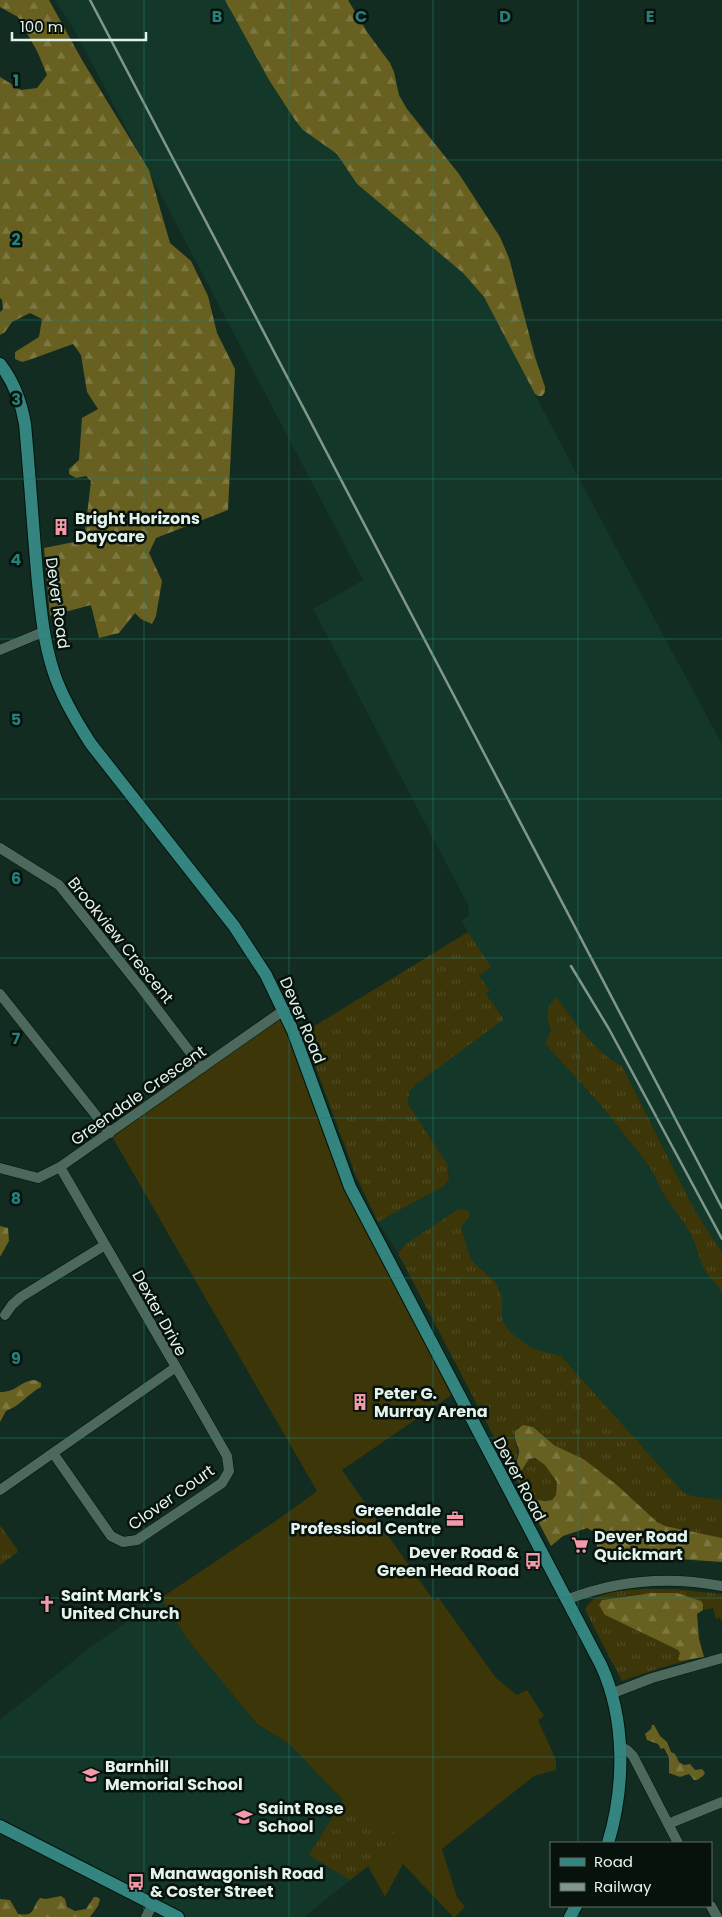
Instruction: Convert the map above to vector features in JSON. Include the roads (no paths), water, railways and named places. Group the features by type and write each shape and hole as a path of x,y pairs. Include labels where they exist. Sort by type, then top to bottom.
{"main road":[{"name":"Dever Road","path":"0,364 11,378 25,424 33,536 43,632 52,670 79,726 91,744 234,926 266,975 293,1031 350,1187 601,1665 613,1693 619,1746 617,1797 608,1842"},
{"path":"0,1826 178,1917"}],"street":[{"path":"0,650 43,632"},
{"name":"Brookview Crescent","path":"0,848 59,885 202,1068"},
{"path":"0,994 110,1133"},
{"name":"Greendale Crescent","path":"0,1168 38,1178 60,1167 284,1010"},
{"name":"Dexter Drive","path":"0,1490 176,1366 60,1167"},
{"path":"5,1316 12,1305 21,1297 105,1245"},
{"name":"Clover Court","path":"53,1453 111,1536 123,1542 138,1540 222,1483 229,1471 227,1456 176,1366"},
{"path":"566,1600 597,1589 635,1582 669,1581 722,1586"},
{"path":"613,1693 652,1678 722,1658"},
{"path":"619,1746 633,1756 677,1842"},
{"path":"668,1824 722,1802"},
{"path":"146,1917 153,1904"}],"railway":[{"path":"90,0 722,1208"},
{"path":"571,966 609,1029 722,1239"}],"place":[{"name":"Bright Horizons Daycare","path":"61,527"},
{"name":"Peter G. Murray Arena","path":"360,1402"},
{"name":"Greendale Professioal Centre","path":"455,1519"},
{"name":"Dever Road Quickmart","path":"580,1545"},
{"name":"Dever Road & Green Head Road","path":"533,1561"},
{"name":"Saint Mark's United Church","path":"47,1604"},
{"name":"Barnhill Memorial School","path":"91,1775"},
{"name":"Saint Rose School","path":"244,1817"},
{"name":"Manawagonish Road & Coster Street","path":"136,1882"}]}
